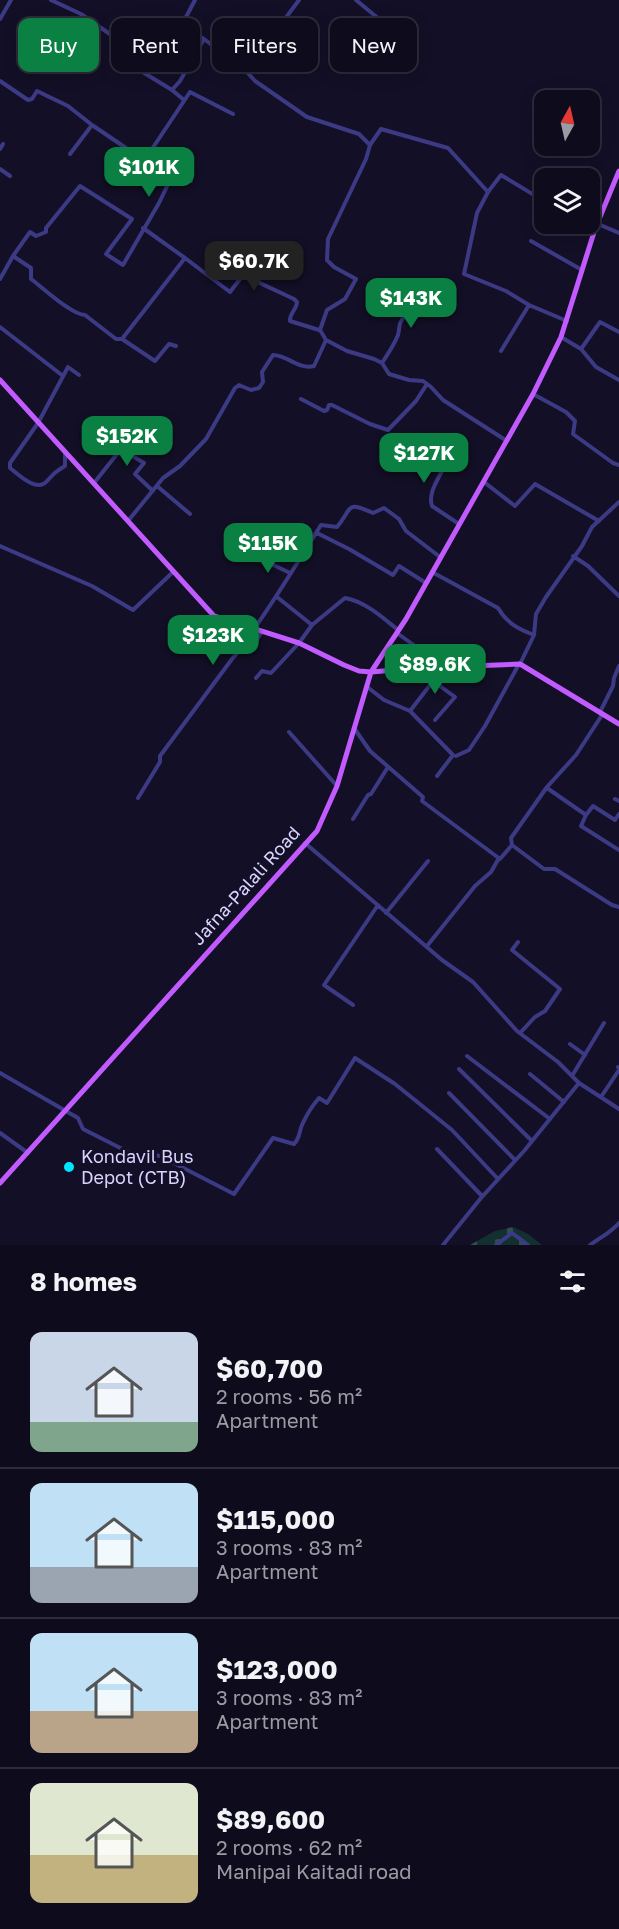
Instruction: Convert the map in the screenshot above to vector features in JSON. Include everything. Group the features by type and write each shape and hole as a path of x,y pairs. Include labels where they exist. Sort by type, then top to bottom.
{"main road":[{"name":"Jafna-Palali Road","path":"600,217 619,171"},
{"name":"Jafna-Palali Road","path":"0,1183 317,831 337,786 371,672 426,583 533,394 561,337 594,234"},
{"path":"0,380 214,616 299,643 350,668 371,672 519,664 619,724"}],"street":[{"path":"0,19 11,0"},
{"path":"51,0 81,14 140,55 136,61 141,71 184,100"},
{"path":"195,0 186,17 189,30 212,45"},
{"path":"286,18 299,0"},
{"path":"356,0 378,18"},
{"path":"172,90 180,81 204,39"},
{"path":"247,72 255,81 307,117 359,134 370,145"},
{"path":"0,81 28,100 32,99 37,91 53,97 126,148 191,181"},
{"path":"146,158 190,92 233,114"},
{"path":"70,154 92,125"},
{"path":"320,330 327,310 345,299 355,281 354,277 334,267 327,260 328,239 366,159 370,145 381,129 448,148 488,192"},
{"path":"0,149 3,144"},
{"path":"0,169 10,176"},
{"path":"0,279 30,232 36,236 46,232 46,228 80,186 132,219 106,254 123,264 159,203 172,172"},
{"path":"534,195 501,175 488,192 477,213 464,274 506,291 529,305 567,321"},
{"path":"143,228 230,292 243,275 294,299 297,302 297,308 291,315 290,321 320,330 326,340 346,351 382,363 389,374 409,380 423,381 443,400 507,441"},
{"path":"600,228 619,233"},
{"path":"531,241 582,270"},
{"path":"13,256 31,268 31,279 62,303 80,315 85,315 116,339 122,339 155,361 169,344 176,346"},
{"path":"122,339 186,258"},
{"path":"382,363 399,332 398,326 401,320 405,316 416,317 435,295"},
{"path":"501,351 529,305"},
{"path":"581,349 600,322 619,332"},
{"path":"0,327 63,376"},
{"path":"561,337 581,349 596,367 619,380"},
{"path":"128,522 164,478 190,457 206,439 235,388 239,385 251,390 259,388 263,382 262,372 273,355 280,356 294,364 314,366 326,340"},
{"path":"65,452 65,465 54,471 42,485 32,484 9,468 10,463 38,423 68,366 79,375"},
{"path":"301,399 324,411 332,405 370,424 388,430 416,401 427,384"},
{"path":"533,394 566,412 575,421 573,434 619,465"},
{"path":"448,435 432,454 432,458 442,471 430,501 432,506 460,524"},
{"path":"93,484 121,449 144,463 135,474 153,491"},
{"path":"483,482 515,506 535,484 599,521"},
{"path":"157,486 190,514"},
{"path":"456,756 470,750 485,726 534,635 536,614 573,556 582,546 592,527 619,502"},
{"path":"254,629 323,524 337,527 353,506 373,513 384,508 399,519 406,531 440,557"},
{"path":"316,533 349,549 393,576 399,567 426,583"},
{"path":"0,546 92,586 133,610 173,572"},
{"path":"253,555 291,573"},
{"path":"573,556 588,566 619,596"},
{"path":"432,572 498,608 512,625 534,635"},
{"path":"277,597 312,625"},
{"path":"256,678 262,671 271,673 299,643 312,625 345,598 354,600 376,612 444,667 410,711"},
{"path":"138,798 175,733 232,659 238,652 251,650 262,631"},
{"path":"619,666 601,714 576,755 547,788 511,838 512,845 544,869 555,869 612,905 619,907"},
{"path":"433,681 454,697 435,720"},
{"path":"366,686 384,700 410,711 453,755 437,776"},
{"path":"354,728 370,752 423,797 422,801 499,858"},
{"path":"290,732 337,786"},
{"path":"353,819 388,767"},
{"path":"547,788 586,815"},
{"path":"619,814 615,820 592,806 580,826 619,850"},
{"path":"305,843 442,960 473,982 520,1033 558,1062 579,1083 619,1109"},
{"path":"427,946 475,886 491,872 499,858 512,845"},
{"path":"386,913 428,861"},
{"path":"353,1005 324,984 378,905"},
{"path":"518,942 512,950 560,989 545,1011 535,1017 520,1033"},
{"path":"572,1076 604,1023"},
{"path":"570,1044 585,1055"},
{"path":"467,1056 550,1119"},
{"path":"0,1073 78,1118 82,1128 91,1134 140,1158 149,1154 160,1156 234,1194 273,1138 294,1144 297,1142 301,1127 314,1104 319,1098 327,1103 355,1058 395,1084 452,1130 498,1179"},
{"path":"601,1098 619,1068"},
{"path":"459,1069 532,1141"},
{"path":"530,1074 564,1102"},
{"path":"442,1245 579,1083"},
{"path":"449,1093 515,1160"},
{"path":"0,1133 28,1153"},
{"path":"437,1149 482,1196"},
{"path":"590,1245 609,1234 619,1223"},
{"path":"496,1245 512,1233 528,1245"}],"green space":[{"path":"513,1227 528,1234 542,1245 470,1245 495,1231"}],"place":[{"name":"Kondavil Bus Depot (CTB)","path":"69,1167"}]}
